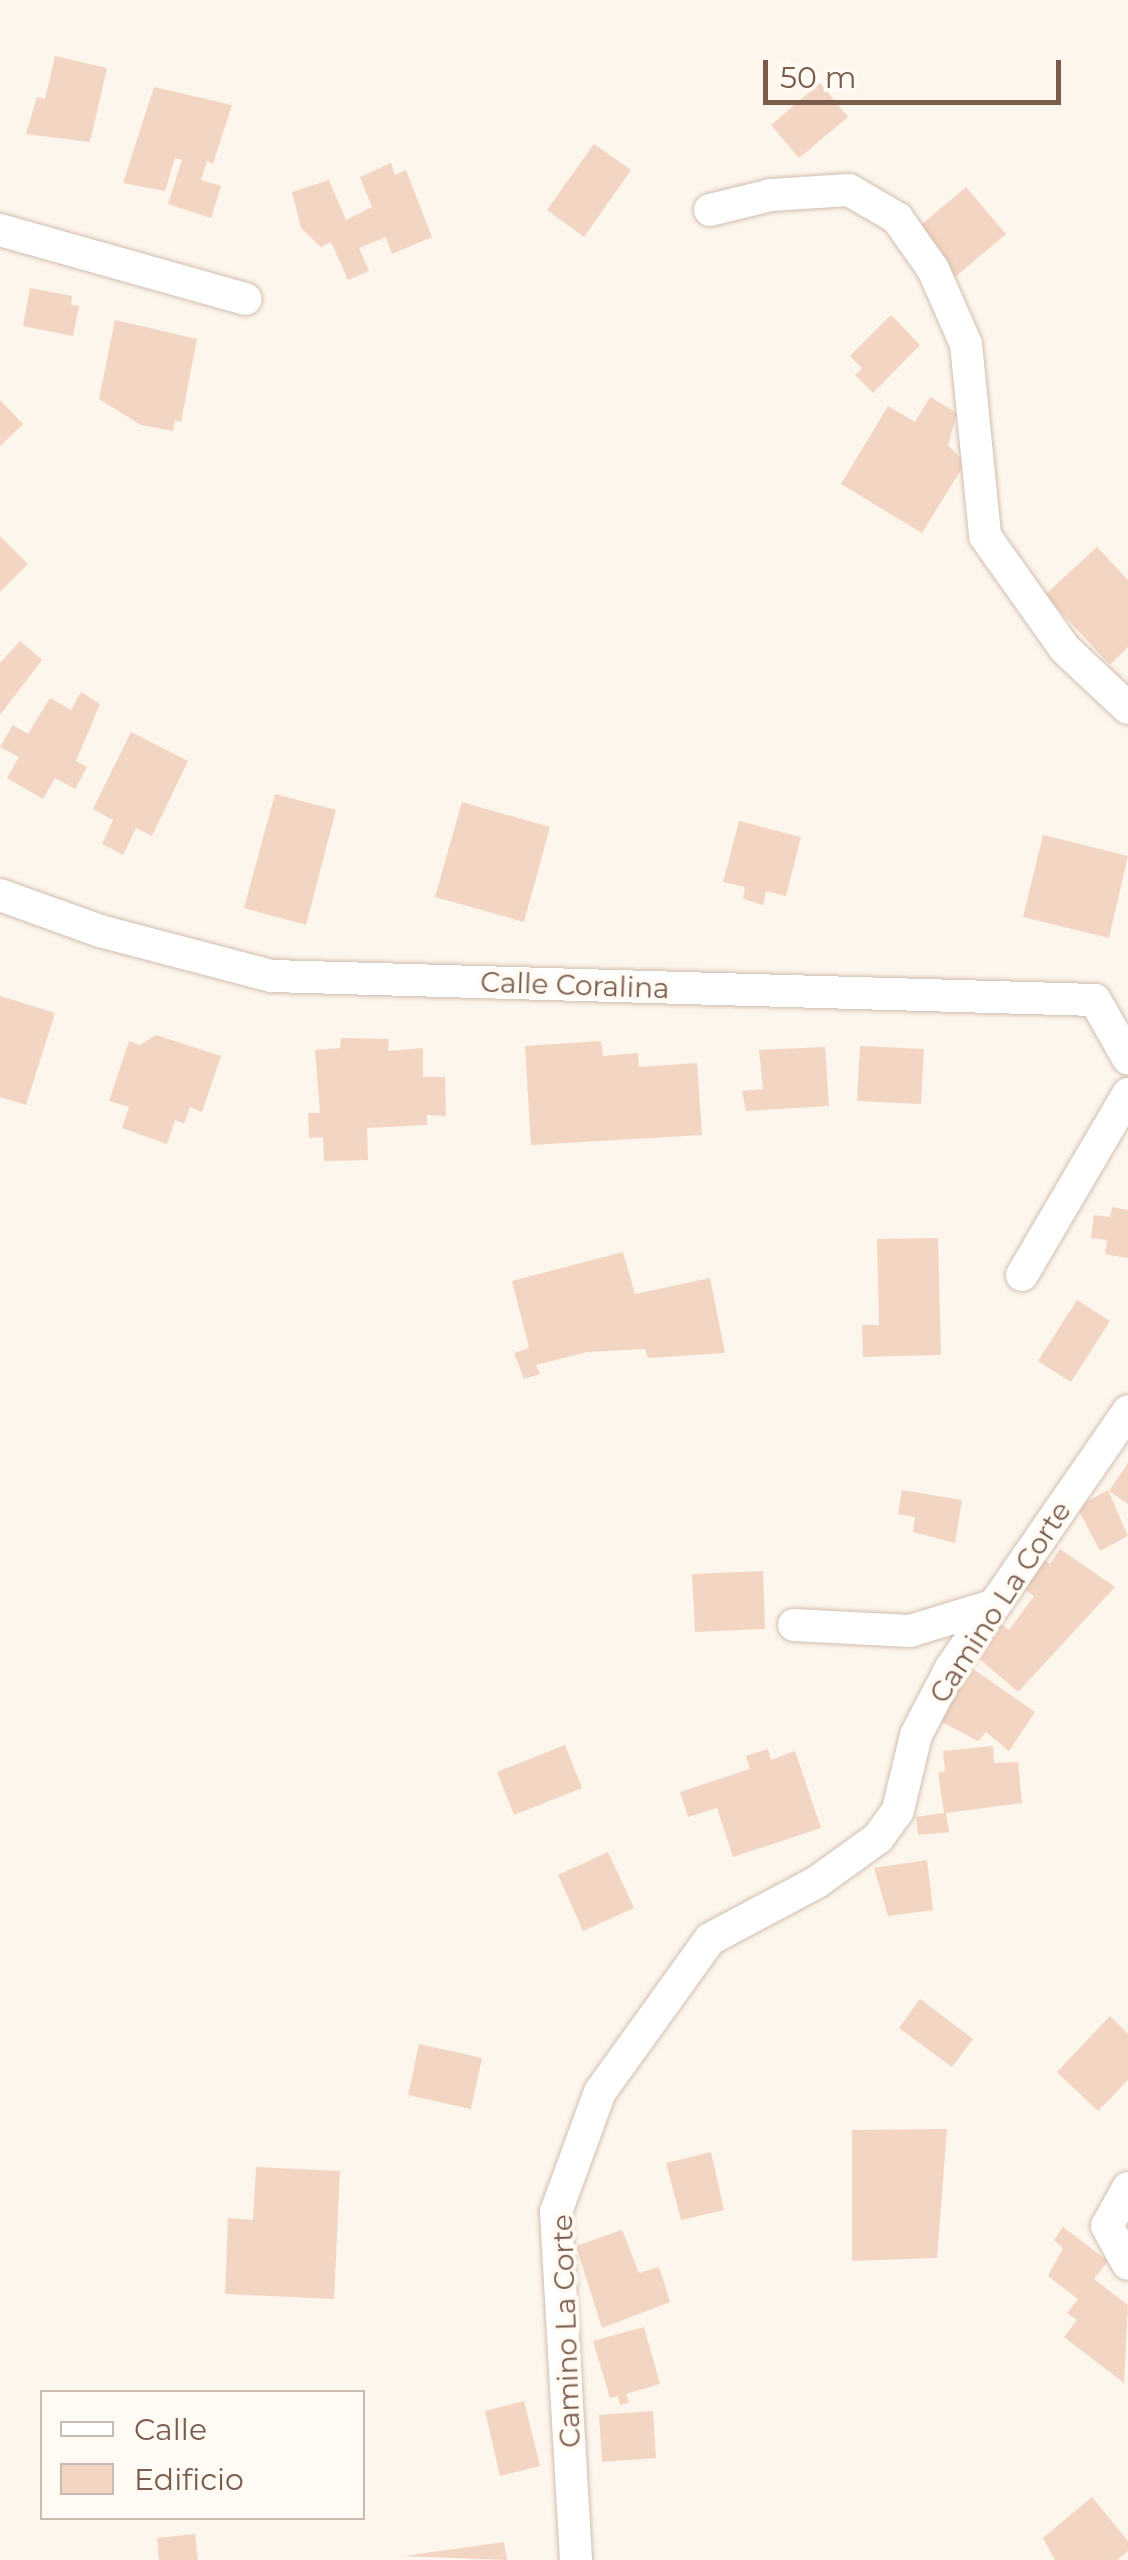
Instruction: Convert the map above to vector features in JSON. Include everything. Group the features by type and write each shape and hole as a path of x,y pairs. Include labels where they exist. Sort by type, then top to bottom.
{"street":[{"path":"710,210 771,194 849,190 897,218 933,269 966,344 986,536 1065,649 1128,708"},
{"path":"0,230 245,300"},
{"name":"Calle Coralina","path":"0,894 100,931 272,976 1095,1000 1128,1058"},
{"path":"1022,1275 1128,1094"},
{"name":"Camino La Corte","path":"576,2560 556,2212 600,2092 710,1939 817,1882 878,1838 898,1810 916,1735 995,1605 1128,1411"},
{"path":"794,1626 851,1633 910,1631 995,1605"},
{"path":"1128,2188 1107,2226 1128,2264"}],"building":[{"path":"55,56 107,68 90,142 26,134 37,97 45,99"},
{"path":"820,83 848,117 799,158 771,125"},
{"path":"154,87 232,105 213,164 207,161 201,180 221,186 211,218 168,204 182,160 175,158 165,191 123,183"},
{"path":"594,144 631,170 584,237 547,210"},
{"path":"391,163 395,175 406,170 432,237 392,254 386,237 359,248 369,271 348,280 331,242 321,247 301,228 292,192 329,180 346,220 372,207 360,177"},
{"path":"966,187 1006,234 954,278 914,231"},
{"path":"30,288 72,296 71,305 79,306 73,336 23,326"},
{"path":"891,315 920,345 873,393 855,375 862,368 850,356"},
{"path":"115,320 197,339 181,422 175,420 173,431 141,425 99,399"},
{"path":"930,397 957,413 948,445 965,463 922,533 841,484 888,406 915,422"},
{"path":"0,400 23,424 0,446"},
{"path":"0,536 28,564 0,592"},
{"path":"1097,547 1128,580 1128,647 1110,665 1045,595"},
{"path":"20,641 42,660 0,715 0,663"},
{"path":"81,692 100,704 76,761 87,767 75,789 55,778 43,799 7,778 19,757 0,747 13,725 28,734 50,698 71,710"},
{"path":"131,732 188,761 152,836 136,828 123,855 102,844 113,820 93,809"},
{"path":"275,794 336,810 306,925 244,908"},
{"path":"462,802 550,827 524,922 435,897"},
{"path":"739,821 801,837 786,896 766,891 763,905 743,899 745,887 723,882"},
{"path":"1043,835 1128,856 1109,938 1023,917"},
{"path":"0,996 55,1013 26,1105 0,1097"},
{"path":"156,1035 221,1056 202,1112 190,1107 184,1124 175,1120 167,1144 122,1128 129,1107 109,1101 129,1041 140,1045"},
{"path":"341,1038 389,1039 388,1051 423,1048 423,1077 445,1077 446,1116 427,1115 427,1125 367,1128 368,1160 324,1161 323,1137 309,1138 308,1113 320,1113 315,1050 340,1048"},
{"path":"601,1041 603,1056 638,1053 639,1067 697,1063 702,1135 531,1145 525,1046"},
{"path":"860,1046 924,1049 921,1104 857,1101"},
{"path":"825,1047 829,1106 746,1111 742,1091 763,1089 759,1050"},
{"path":"1112,1207 1128,1210 1128,1258 1105,1254 1107,1240 1091,1238 1094,1215 1110,1217"},
{"path":"938,1238 941,1355 863,1357 862,1325 879,1325 877,1239"},
{"path":"623,1252 635,1294 710,1278 725,1353 648,1358 645,1349 587,1352 536,1365 540,1374 524,1379 514,1353 529,1348 512,1281"},
{"path":"1077,1300 1110,1321 1071,1382 1038,1361"},
{"path":"1128,1463 1128,1504 1109,1491"},
{"path":"902,1490 962,1500 955,1543 913,1532 915,1517 898,1514"},
{"path":"1108,1490 1128,1536 1100,1551 1077,1507"},
{"path":"1060,1549 1115,1587 1018,1692 975,1655 999,1622 1009,1630 1034,1596 1018,1585 1039,1556 1050,1564"},
{"path":"763,1571 765,1629 695,1632 692,1574"},
{"path":"972,1668 1035,1712 1009,1751 986,1732 978,1741 940,1721"},
{"path":"565,1745 582,1788 514,1815 497,1772"},
{"path":"993,1746 994,1763 1018,1762 1022,1803 946,1813 949,1832 918,1835 916,1817 944,1813 938,1773 945,1771 943,1751"},
{"path":"768,1749 771,1760 795,1751 821,1828 733,1857 717,1808 688,1817 680,1792 750,1769 746,1756"},
{"path":"608,1852 634,1908 583,1931 558,1875"},
{"path":"927,1860 933,1910 888,1916 874,1868"},
{"path":"920,1999 973,2039 952,2067 899,2028"},
{"path":"1110,2016 1128,2034 1128,2080 1098,2111 1057,2072"},
{"path":"419,2044 482,2058 471,2109 408,2095"},
{"path":"947,2129 937,2258 852,2261 852,2130"},
{"path":"711,2152 724,2210 681,2220 666,2163"},
{"path":"256,2167 340,2171 334,2299 225,2294 228,2218 253,2220"},
{"path":"1063,2227 1108,2261 1094,2279 1128,2305 1124,2383 1064,2337 1077,2320 1067,2313 1078,2299 1048,2276 1063,2248 1054,2240"},
{"path":"622,2230 639,2273 659,2267 670,2302 602,2328 576,2246"},
{"path":"644,2327 660,2384 626,2394 629,2403 620,2405 618,2396 610,2398 593,2341"},
{"path":"524,2401 540,2466 500,2476 485,2411"},
{"path":"653,2411 656,2458 602,2462 599,2415"},
{"path":"1092,2497 1128,2541 1128,2551 1117,2560 1055,2560 1043,2538"},
{"path":"195,2534 198,2560 159,2560 157,2538"},
{"path":"504,2542 507,2560 373,2555 404,2556"}]}
